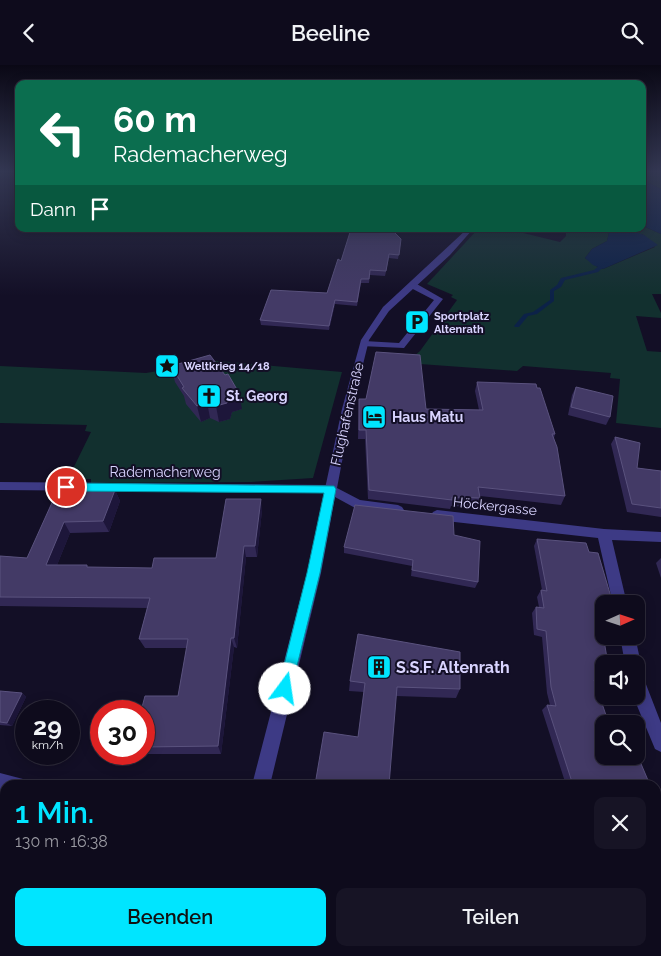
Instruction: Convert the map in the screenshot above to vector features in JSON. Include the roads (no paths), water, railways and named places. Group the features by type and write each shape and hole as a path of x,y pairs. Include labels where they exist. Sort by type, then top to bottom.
{"street":[{"name":"Flughafenstraße","path":"262,780 314,573 330,489 364,344 378,318 467,232"},
{"path":"364,344 401,347 438,299 412,285"},
{"name":"Rademacherweg","path":"0,487 330,489"},
{"name":"Höckergasse","path":"330,489 357,504 604,534 661,537"},
{"path":"604,534 618,595"},
{"path":"645,704 661,743"}],"water":[{"path":"646,213 661,213 661,234 646,227"},
{"path":"635,232 644,235 658,245 603,269 593,265 585,258 592,249 607,241 609,233"}],"waterway":[{"path":"517,326 526,315 535,313 552,300 552,290 559,286 563,279 596,271 606,263"}],"place":[{"name":"Sportplatz Altenrath","path":"417,322"},
{"name":"Weltkrieg 14/18","path":"167,366"},
{"name":"St. Georg","path":"209,396"},
{"name":"Haus Matu","path":"374,417"},
{"name":"S.S.F. Altenrath","path":"379,667"}]}
